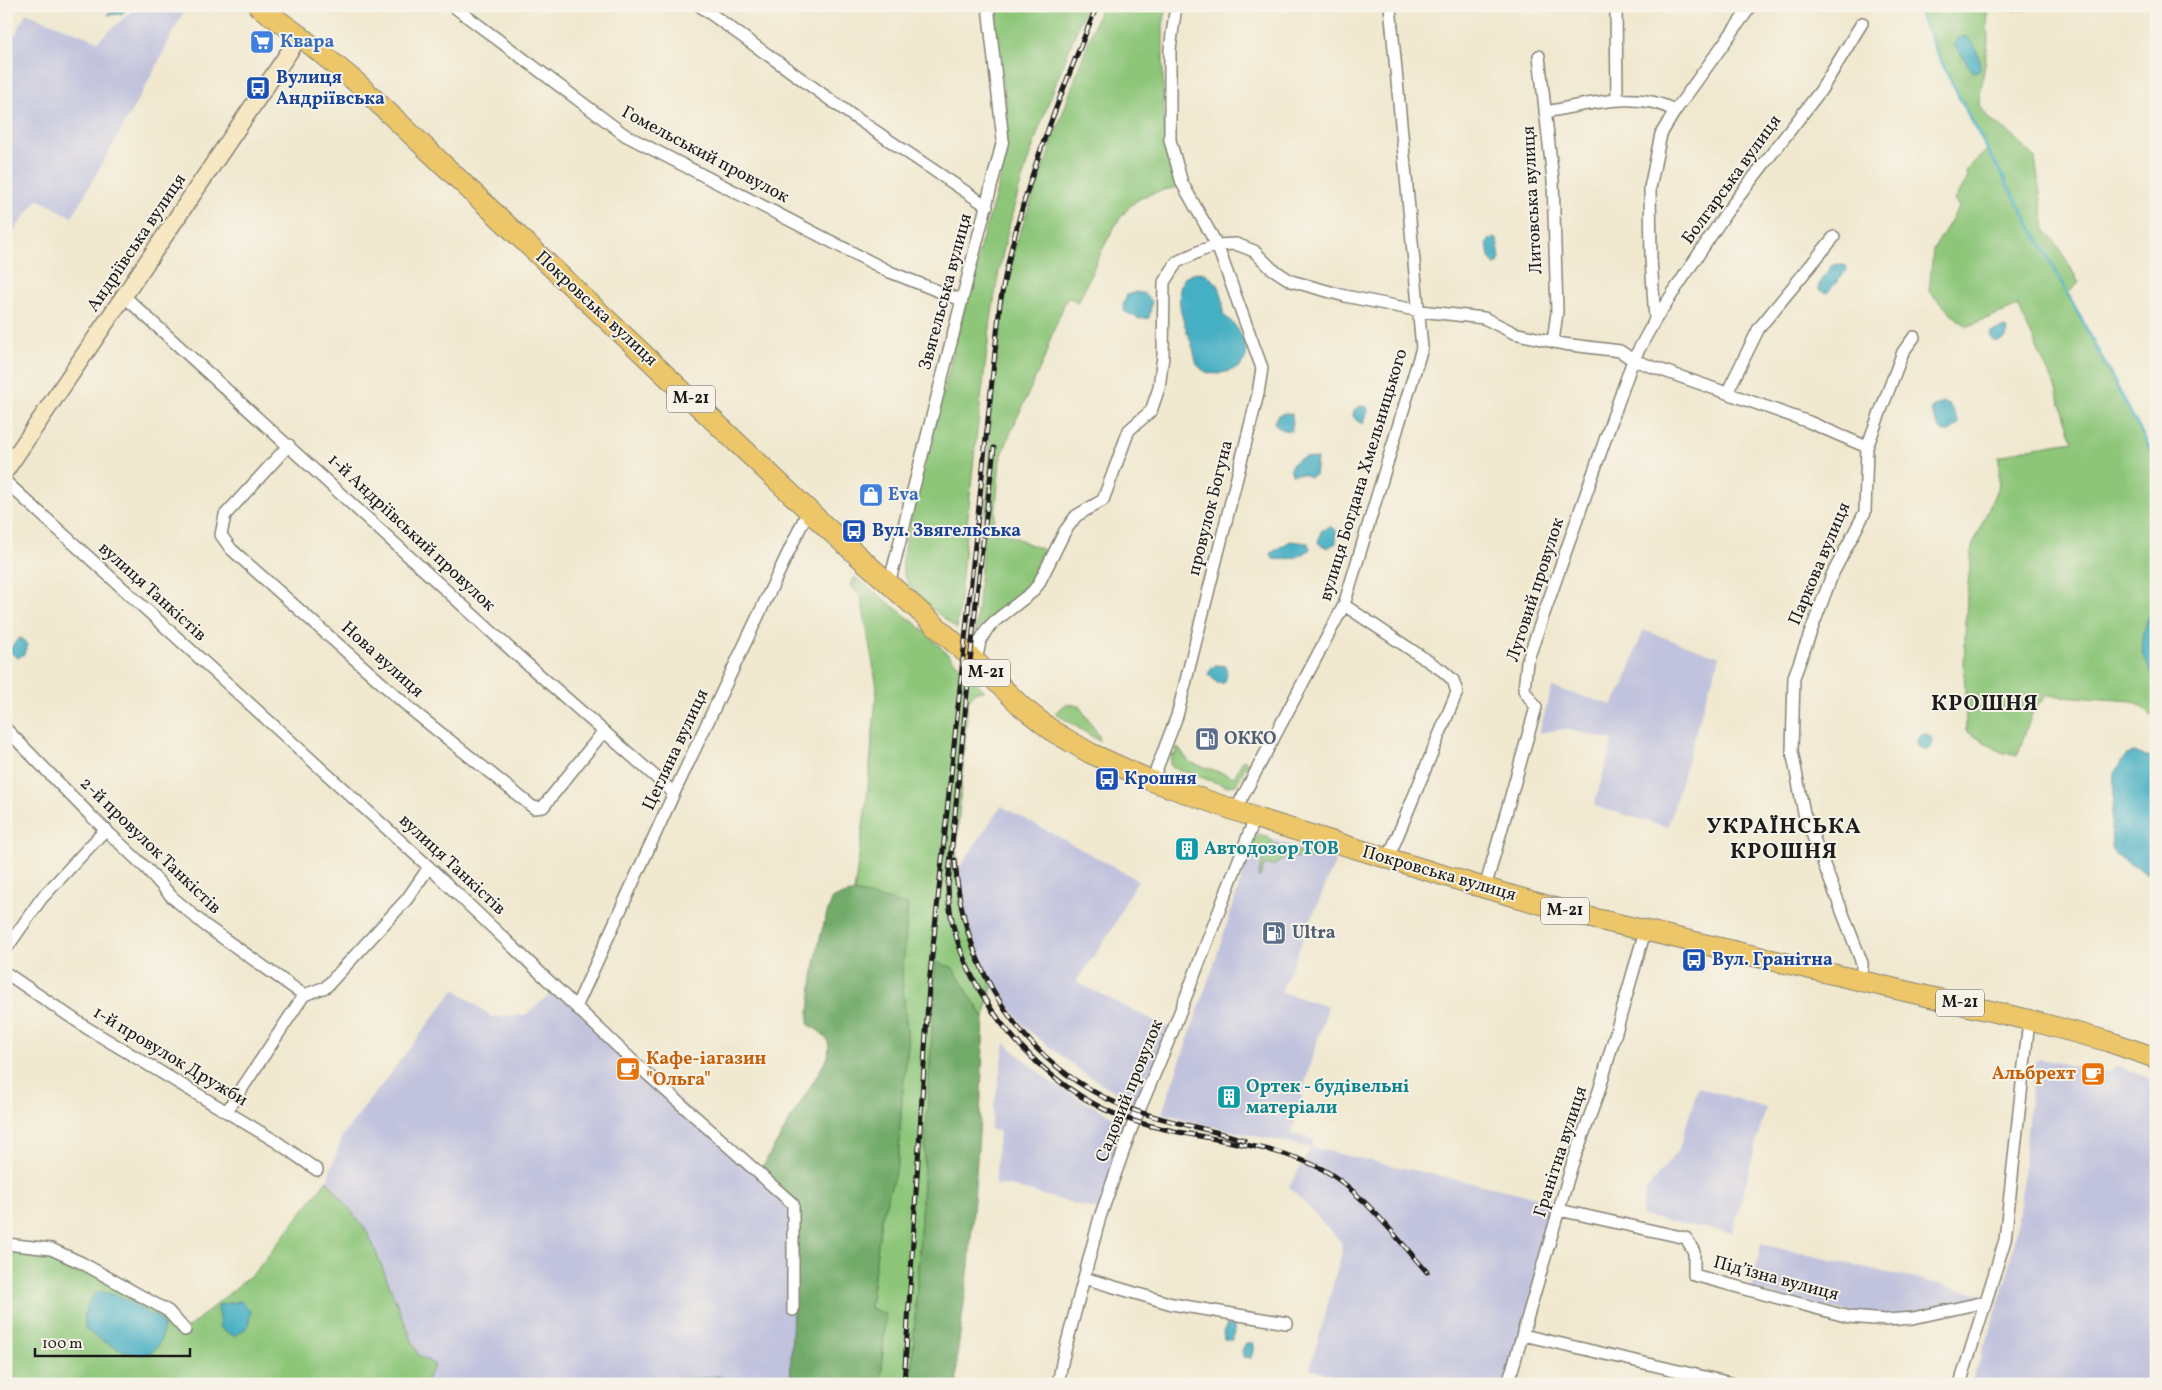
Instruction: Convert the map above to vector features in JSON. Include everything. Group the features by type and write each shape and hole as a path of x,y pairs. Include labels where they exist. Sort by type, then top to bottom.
{"highway":[{"name":"Покровська вулиця","path":"258,6 300,36 362,88 808,511 976,662 1022,707 1054,732 1090,753 1152,780 1255,818 1485,888 1583,916 2029,1020 2107,1041 2156,1058"}],"street":[{"name":"Гомельський провулок","path":"453,6 625,136 890,272 961,300"},
{"path":"700,6 850,114 987,206"},
{"name":"Звягельська вулиця","path":"889,584 1003,140 988,6"},
{"name":"провулок Богуна","path":"1152,780 1177,716 1258,394 1262,368 1217,245 1182,183 1170,140 1170,49 1176,6"},
{"name":"вулиця Богдана Хмельницького","path":"1235,811 1344,605 1422,348 1390,6"},
{"path":"1616,6 1616,100"},
{"path":"1655,320 1651,260 1650,188 1661,134 1674,111 1751,6"},
{"name":"Болгарська вулиця","path":"1633,360 1655,320 1726,213 1821,90 1862,23"},
{"name":"Андріївська вулиця","path":"6,470 300,36"},
{"name":"Литовська вулиця","path":"1539,56 1553,180 1557,312 1553,342"},
{"path":"1545,112 1616,100 1664,104 1674,111"},
{"path":"1727,393 1759,328 1834,237"},
{"path":"976,662 980,640 987,629 1038,585 1065,532 1076,516 1103,500 1113,478 1129,430 1151,411 1159,388 1163,356 1164,282 1177,262 1217,245 1236,244 1254,251 1272,268 1290,281 1344,296 1420,311 1484,318 1514,333 1553,342 1620,351 1633,360 1809,422 1866,447"},
{"name":"1-й Андріївський провулок","path":"125,297 518,656 674,793"},
{"name":"Паркова вулиця","path":"1862,980 1862,964 1804,813 1792,751 1794,677 1832,575 1865,512 1866,447 1903,352 1914,337"},
{"name":"Луговий провулок","path":"1485,888 1536,707 1524,690 1527,662 1633,360"},
{"name":"Нова вулиця","path":"289,445 224,515 221,535 231,549 413,711 534,808 543,807 604,731"},
{"name":"вулиця Танкістів","path":"6,482 429,867 577,1005 636,1064 793,1204 793,1310"},
{"name":"Цегляна вулиця","path":"577,1005 674,793 808,511"},
{"path":"1344,605 1443,671 1453,680 1457,692 1388,859"},
{"name":"2-й провулок Танкістів","path":"6,729 148,870 172,897 206,926 304,995"},
{"name":"Садовий провулок","path":"1058,1384 1100,1217 1130,1134 1173,1030 1255,818"},
{"path":"6,949 42,899 106,829"},
{"path":"227,1111 304,995 326,987 407,899 429,867"},
{"name":"Гранітна вулиця","path":"1508,1384 1572,1165 1599,1091 1646,931"},
{"name":"1-й провулок Дружби","path":"6,973 87,1028 227,1111 317,1170"},
{"path":"1960,1384 2005,1240 2029,1020"},
{"name":"Підʼїзна вулиця","path":"1559,1210 1686,1238 1694,1252 1694,1275 1849,1317 1886,1320 1913,1318 1985,1302"},
{"path":"6,1244 51,1250 82,1263 168,1312 185,1330"},
{"path":"1084,1278 1172,1304 1287,1323"},
{"path":"1523,1335 1735,1384"}],"shaded area":[{"path":"134,6 186,6 154,71 72,217 38,199 6,241 6,31 16,34 26,13 98,41 133,10"},
{"path":"1643,630 1720,657 1704,703 1668,827 1594,806 1613,740 1565,729 1539,733 1552,687 1612,705 1624,685"},
{"path":"1001,806 1138,880 1114,926 1076,982 1173,1030 1141,1106 1085,1074 1027,1029 992,987 974,944 961,893 958,870"},
{"path":"1256,834 1336,860 1281,992 1328,1007 1310,1064 1292,1134 1314,1139 1312,1148 1546,1199 1559,1210 1508,1384 1365,1384 1310,1369 1342,1252 1341,1242 1289,1187 1311,1148 1205,1125 1162,1113 1212,970"},
{"path":"558,988 793,1204 793,1310 790,1384 424,1384 435,1365 418,1355 368,1233 327,1180 343,1135 455,989 492,1017 525,1015"},
{"path":"1005,1043 1051,1083 1132,1127 1102,1211 1006,1185 995,1185 999,1131 990,1130"},
{"path":"2040,1059 2110,1073 2115,1065 2156,1081 2156,1384 1971,1384 2007,1279 2020,1205 2033,1070 2035,1061"},
{"path":"1698,1087 1766,1108 1732,1233 1641,1216 1645,1191 1679,1149"},
{"path":"1761,1244 1987,1295 1985,1302 1886,1320 1751,1290"}],"green space":[{"path":"992,6 1086,6 1028,161 1009,225 1002,257 991,320 979,414 957,629 916,594 905,577 903,560 907,534 976,262 998,187 1004,157 1007,124 1006,107 995,40"},
{"path":"1101,6 1167,6 1163,25 1163,101 1167,156 1178,187 1156,192 1135,202 1127,210 1111,234 1078,302 1067,297 1047,347 1049,348 1000,460 994,528 1050,553 1027,592 978,629 975,637 989,475 990,418 1003,306 1013,252"},
{"path":"1917,6 2026,6 2026,10 1987,9 1988,42 1979,104 1989,119 2012,135 2035,158 2045,229 2061,250 2079,283 2067,294 2156,460 2156,720 2132,701 2047,695 2033,711 2017,756 2001,752 1966,731 1964,664 1967,593 1972,547 1999,484 1999,457 2028,448 2073,441 2055,387 2018,306 1966,327 1929,292 1933,250 1959,207 1954,200 1967,180 1966,170 1987,150 1930,39"},
{"path":"855,577 919,626 985,691 976,691 968,701 956,851 961,897 974,944 992,987 984,1018 952,967 936,963 911,1384 881,1384 885,1314 870,1308 881,1220 898,1163 908,1044 902,977 908,906 854,892 867,797 877,687 861,597 850,585"},
{"path":"1066,704 1080,707 1099,736 1099,741 1055,713"},
{"path":"1177,748 1180,749 1189,762 1234,777 1243,760 1248,762 1236,785 1226,786 1171,767 1171,754 1175,755"},
{"path":"1259,834 1268,837 1275,845 1311,855 1310,858 1304,859 1289,856 1273,866 1265,864 1260,877 1258,877 1264,857 1253,853 1247,856 1253,840"},
{"path":"854,892 908,905 902,977 908,1044 898,1163 881,1220 870,1308 885,1314 881,1384 790,1384 793,1310 793,1204 759,1172 828,1057 827,1040 808,1024 816,960 822,928 833,898"},
{"path":"936,962 952,967 984,1018 980,1121 969,1266 957,1357 957,1384 911,1384"},
{"path":"327,1180 368,1233 418,1355 435,1365 424,1384 6,1384 6,1244 32,1246 125,1286 185,1330 256,1271"}],"water":[{"path":"112,6 129,6 122,14 108,15"},
{"path":"1965,36 1972,42 1977,51 1980,70 1973,72 1954,44 1957,39"},
{"path":"1493,238 1497,239 1500,258 1498,264 1494,265 1489,258 1487,243"},
{"path":"1838,264 1846,266 1847,270 1827,293 1819,290 1819,285 1831,266"},
{"path":"1194,273 1205,273 1218,286 1222,296 1223,315 1236,327 1245,344 1246,356 1240,367 1213,374 1204,371 1196,362 1183,320 1179,294 1184,277"},
{"path":"1136,292 1145,294 1152,301 1149,318 1140,319 1125,312 1123,305 1127,295"},
{"path":"2005,327 2008,331 2006,338 1993,341 1990,338 1991,332"},
{"path":"1943,402 1949,404 1959,423 1950,432 1943,432 1939,428 1931,411 1933,407"},
{"path":"1361,406 1367,407 1368,411 1363,424 1353,416 1354,410"},
{"path":"1284,413 1292,414 1293,423 1291,431 1281,429 1274,422 1277,416"},
{"path":"1305,457 1317,459 1315,475 1310,477 1302,474 1292,474 1290,468 1295,461"},
{"path":"1329,526 1336,530 1336,543 1327,548 1318,543 1321,531"},
{"path":"1290,541 1308,543 1310,549 1302,555 1293,558 1273,559 1271,553"},
{"path":"2156,609 2156,677 2146,661 2142,643 2145,624"},
{"path":"19,638 23,639 27,645 24,654 18,658 8,651"},
{"path":"1217,665 1226,666 1227,675 1224,683 1217,683 1208,674 1211,668"},
{"path":"1922,734 1928,734 1933,739 1931,748 1922,750 1917,745 1917,739"},
{"path":"2134,753 2156,758 2156,879 2115,855 2112,846 2114,773 2126,755"},
{"path":"97,1292 104,1292 123,1298 160,1319 163,1323 163,1331 156,1348 148,1354 127,1352 86,1330 84,1319 86,1310 90,1300"},
{"path":"241,1301 251,1311 248,1327 234,1336 220,1328 218,1305"},
{"path":"1227,1325 1234,1325 1235,1333 1232,1340 1224,1339 1223,1332"},
{"path":"1246,1343 1253,1343 1251,1358 1243,1357 1242,1350"},
{"path":"719,1376 735,1384 670,1384 678,1380"}],"waterway":[{"path":"1917,6 1957,93 2065,289 2156,460"}],"railway":[{"path":"904,1384 929,985 1000,304 1017,227 1040,152 1097,6"},
{"path":"994,448 976,602 948,885 953,923 965,960 983,997 1008,1031 1036,1062 1068,1088 1102,1108 1137,1122 1278,1152 1322,1169 1336,1178 1364,1202 1427,1272"},
{"path":"955,860 960,900 970,938 985,974 1004,1008 1027,1038 1055,1065 1087,1088 1123,1106 1138,1112 1244,1140"}],"place":[{"name":"Квара","path":"262,42"},
{"name":"Вулиця Андріївська","path":"258,88"},
{"name":"Eva","path":"871,495"},
{"name":"Вул. Звягельська","path":"854,531"},
{"name":"ОККО","path":"1207,739"},
{"name":"Крошня","path":"1107,779"},
{"name":"Автодозор ТОВ","path":"1187,849"},
{"name":"Ultra","path":"1274,933"},
{"name":"Вул. Гранітна","path":"1694,960"},
{"name":"Кафе-іагазин \"Ольга\"","path":"628,1069"},
{"name":"Альбрехт","path":"2093,1074"},
{"name":"Ортек - будівельні матеріали","path":"1229,1097"}],"district":[{"name":"КРОШНЯ","path":"1985,704"},
{"name":"УКРАЇНСЬКА КРОШНЯ","path":"1784,840"}]}
